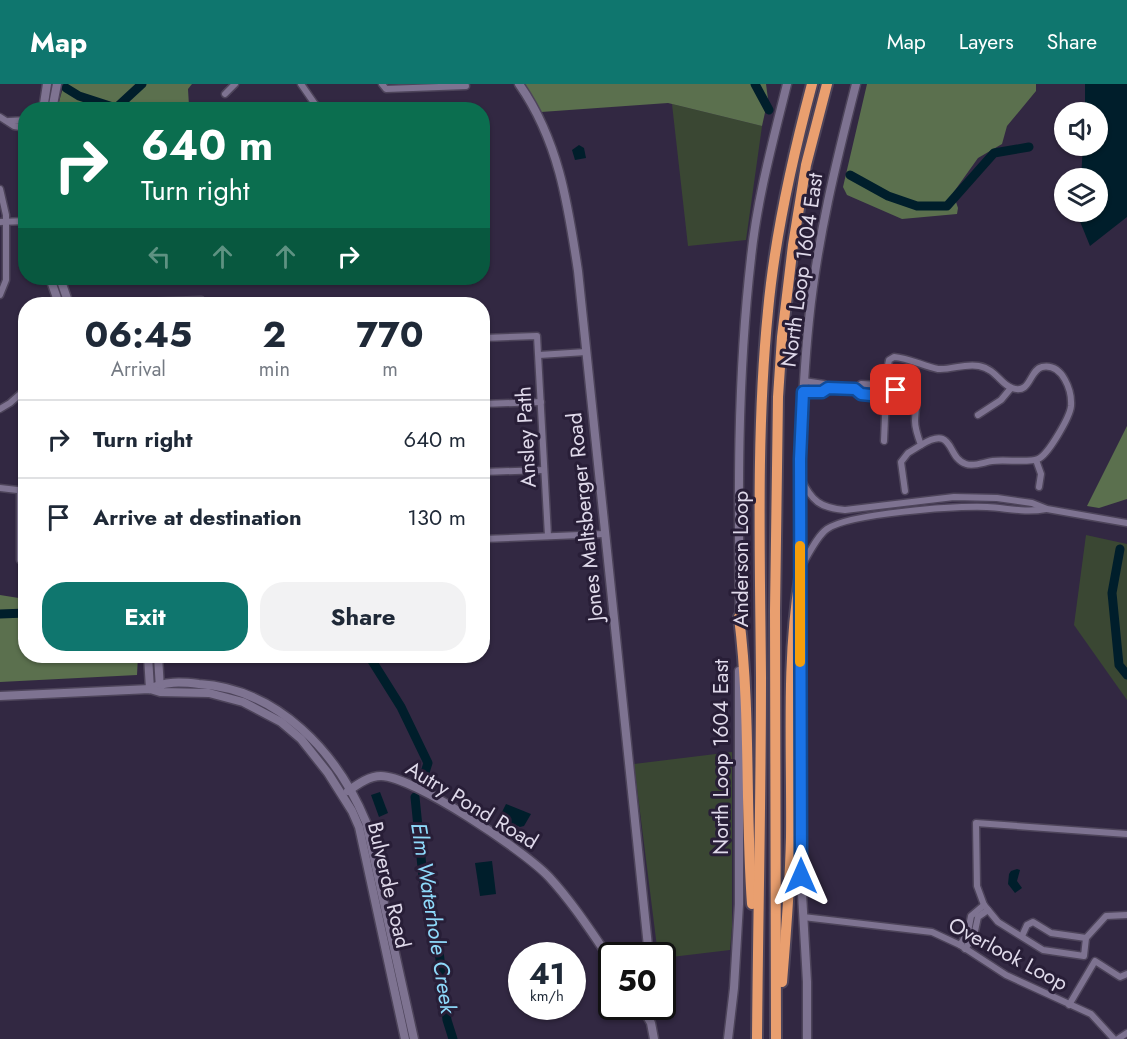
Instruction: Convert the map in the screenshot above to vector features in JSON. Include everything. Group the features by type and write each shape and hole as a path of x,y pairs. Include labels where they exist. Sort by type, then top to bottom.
{"highway":[{"name":"Anderson Loop","path":"757,1039 764,362 768,310 779,228 795,147 812,84"},
{"name":"Anderson Loop","path":"776,1039 775,611 778,397 782,337 793,245 806,165 827,84"},
{"path":"776,1018 781,995 789,900 791,724 796,604 800,573"},
{"path":"740,617 747,702 749,858 758,1024"}],"main road":[{"path":"44,102 47,84"},
{"path":"54,102 57,84"},
{"name":"Jones Maltsberger Road","path":"519,84 544,129 562,178 573,239 648,942"},
{"name":"North Loop 1604 East","path":"729,1039 739,904 738,481 741,367 753,245 764,180 787,84"},
{"name":"North Loop 1604 East","path":"807,1039 807,973 801,876 800,573 803,392 818,252 834,168 856,84"},
{"path":"148,663 150,689"},
{"path":"158,663 160,688"},
{"name":"Bulverde Road","path":"0,696 160,688 222,695 243,702 272,717 301,739 347,792 359,827 414,1039"},
{"name":"Autry Pond Road","path":"347,792 363,781 378,776 400,780 416,787 511,845 535,864 559,888 598,942"},
{"name":"Bulverde Road","path":"388,941 405,1039"},
{"path":"649,1020 654,1039"}],"street":[{"path":"225,94 235,84"},
{"path":"301,84 313,102"},
{"path":"384,86 466,85"},
{"path":"0,117 18,127"},
{"path":"9,121 18,120"},
{"path":"0,189 6,215 3,222 6,280 0,295"},
{"path":"3,222 18,221"},
{"name":"Ansley Path","path":"490,338 537,336 548,536"},
{"path":"539,355 586,352"},
{"path":"884,441 889,360 894,357 936,368 979,366 998,375 1011,388 1020,389 1028,385 1037,370 1042,367 1050,368 1057,371 1068,385 1071,396 1070,412 1046,452 1036,460 994,461 970,465 958,460 948,442 934,439 908,453 901,462 905,491"},
{"path":"804,381 824,384 828,388"},
{"path":"855,389 861,384 880,385 886,390 904,391 914,398 915,428 921,445"},
{"path":"874,396 875,385"},
{"path":"803,392 822,392 828,388 855,389 861,394 880,396 886,390"},
{"path":"978,414 1001,400 1011,388"},
{"path":"0,409 18,396"},
{"path":"490,404 540,402"},
{"path":"1036,460 1041,474 1039,487"},
{"path":"490,472 544,470"},
{"path":"801,477 811,497 830,509 845,510 954,497 1011,499 1047,509 1127,523"},
{"path":"0,488 18,490"},
{"path":"800,573 826,530 849,519 957,506 996,507 1030,512 1047,509"},
{"path":"490,539 604,534"},
{"path":"1127,834 976,823 978,886 986,907 998,922 1043,950 1084,956 1120,977 1127,974"},
{"path":"962,947 971,916 986,907"},
{"path":"1084,956 1086,938 1106,916 1127,915"},
{"name":"Overlook Loop","path":"803,917 932,932 962,947 1006,975 1091,1014 1116,1039"},
{"path":"1022,936 1027,925 1033,922 1051,933 1086,938"},
{"path":"1069,1005 1095,962"},
{"path":"1116,1039 1127,1033"}],"green space":[{"path":"64,84 192,84 188,89 189,102 59,102"},
{"path":"524,84 766,84 768,99 762,126 668,103 541,112"},
{"path":"867,84 1036,84 1036,91 1007,126 1002,144 978,158 953,193 958,208 957,214 902,219 847,195 843,187"},
{"path":"672,104 762,126 746,240 688,246"},
{"path":"1127,426 1127,499 1099,508 1087,506"},
{"path":"1086,535 1127,544 1127,700 1074,625"},
{"path":"0,595 18,598 18,663 138,663 137,675 0,682"},
{"path":"732,752 730,950 676,956 676,942 656,942 634,764"}],"water":[{"path":"1085,84 1127,84 1127,217 1090,246 1080,222 1108,222 1108,168 1082,168 1082,156 1108,156 1108,102 1085,102"},
{"path":"579,145 584,148 586,158 575,160 572,150"},
{"path":"380,792 388,813 379,817 371,795"},
{"path":"506,804 531,814 524,826 520,827 502,818 501,814"},
{"path":"492,861 496,894 480,896 475,863"},
{"path":"1017,869 1020,870 1017,881 1022,888 1015,893 1008,884 1009,874"}],"waterway":[{"path":"122,102 142,84"},
{"path":"755,84 769,110"},
{"path":"66,88 79,96 98,102"},
{"path":"850,175 888,196 917,206 947,206 994,153 1029,147"},
{"path":"1120,549 1112,593 1119,665 1127,675"},
{"name":"Elm Waterhole Creek","path":"0,614 18,613"},
{"name":"Elm Waterhole Creek","path":"373,663 401,707 428,763 421,785"},
{"name":"Elm Waterhole Creek","path":"415,797 423,877 439,951 447,1020 453,1039"}],"slow traffic":[{"path":"800,546 800,662"}],"route":[{"path":"801,876 800,459 803,392 822,392 828,388 855,389 861,394 880,396 885,390 896,390"}]}
